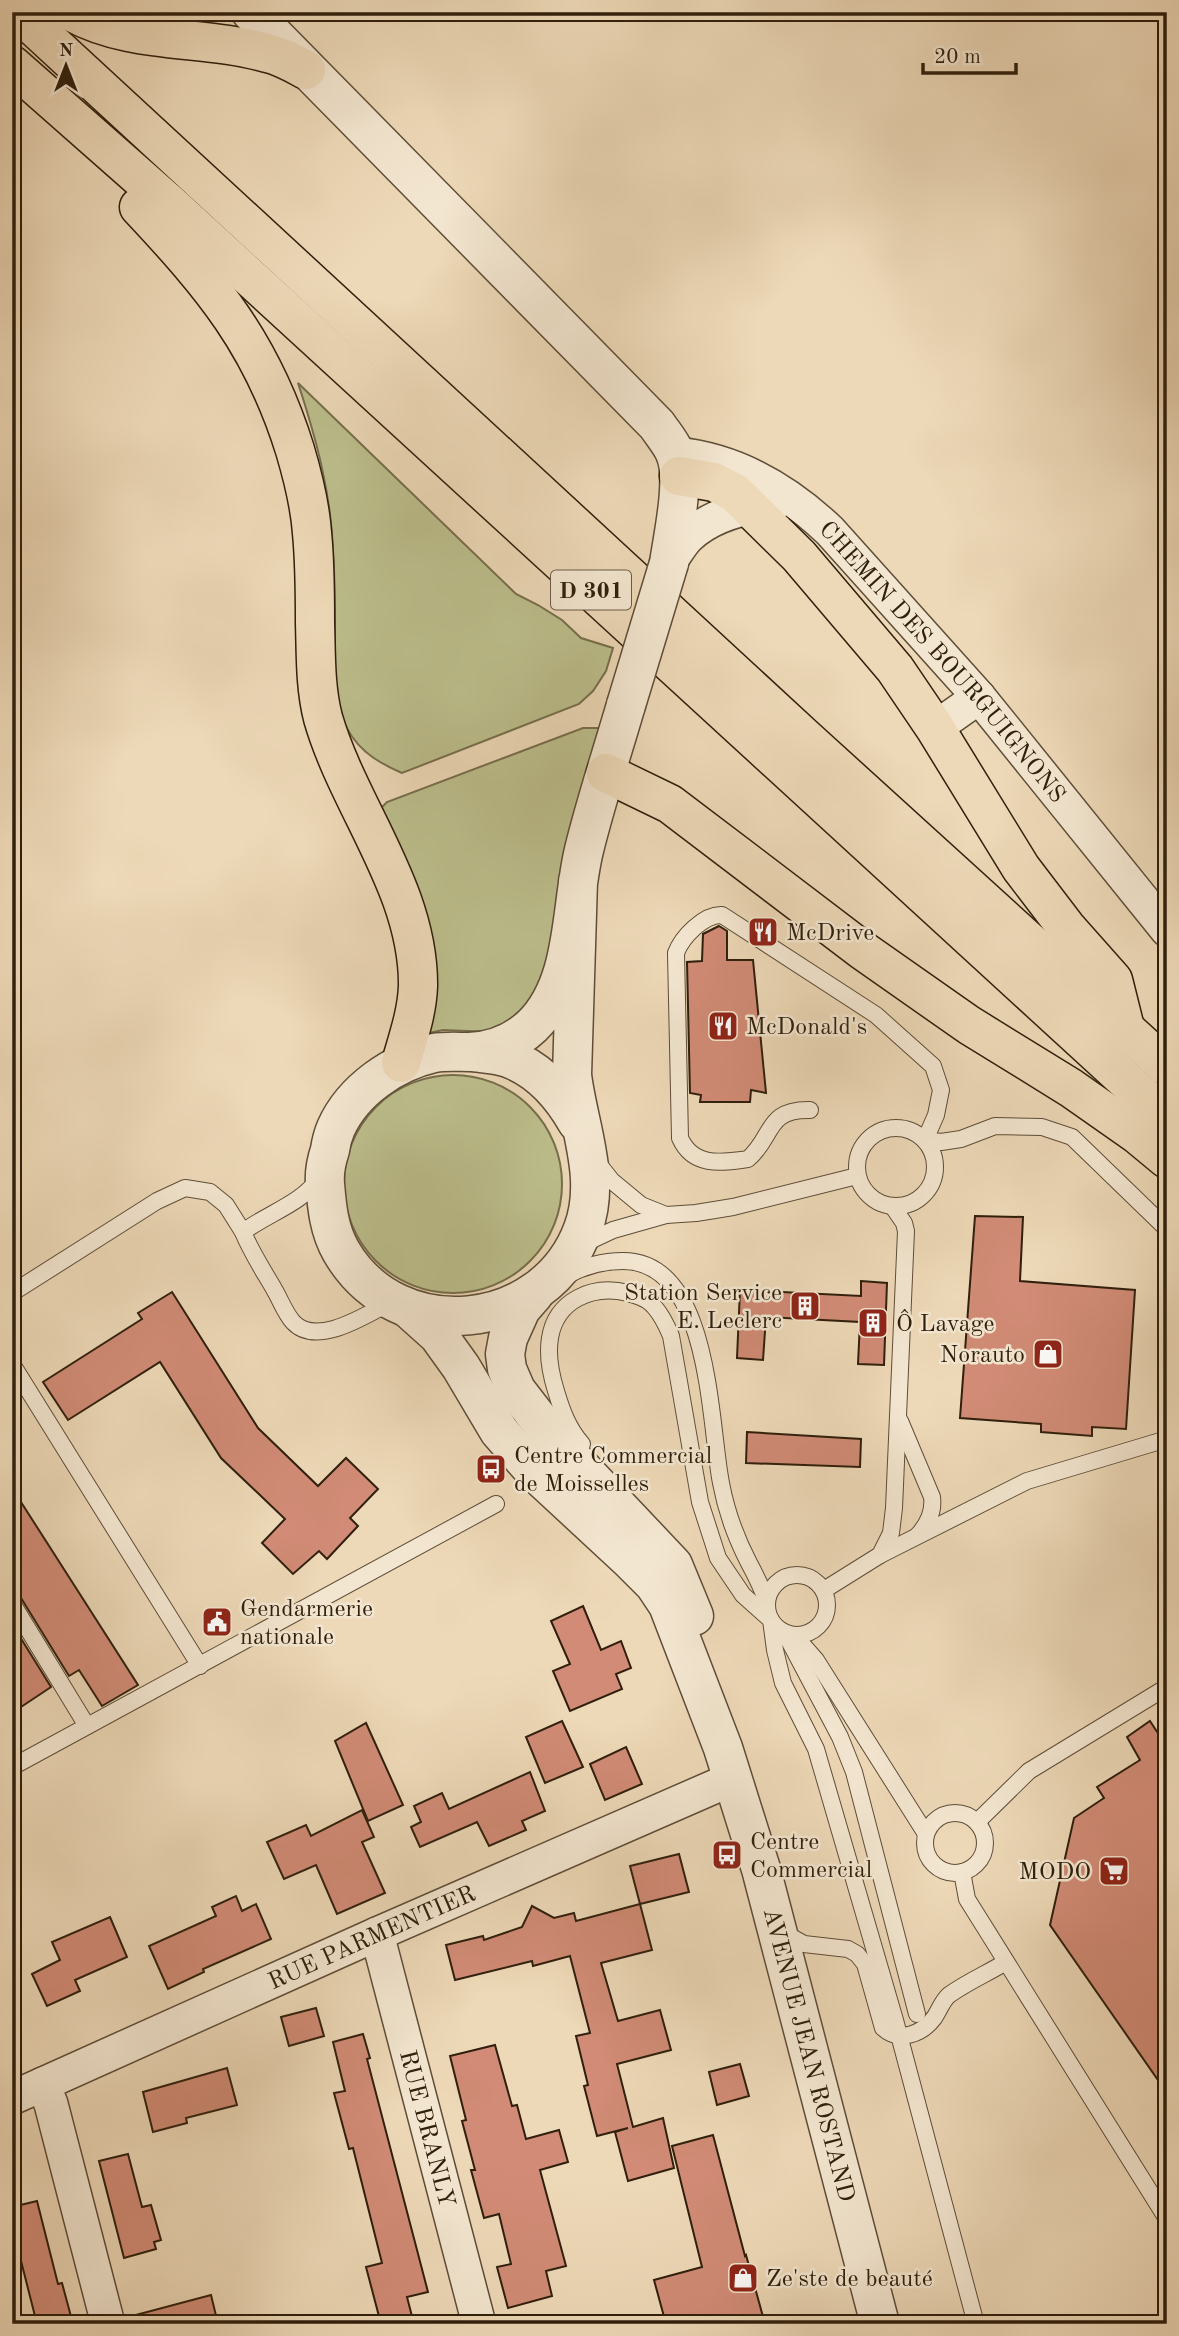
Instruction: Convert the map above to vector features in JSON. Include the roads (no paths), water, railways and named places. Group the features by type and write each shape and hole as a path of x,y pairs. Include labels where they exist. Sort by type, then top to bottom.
{"highway":[{"name":"D 301","path":"18,12 804,737 1167,1067"},
{"path":"74,12 99,17 126,17 153,12"},
{"path":"74,12 97,23 146,36 269,53 306,70"},
{"name":"D 301","path":"12,65 172,206 1167,1118"},
{"path":"12,81 116,182 188,259 241,329 279,402 304,480 312,528 317,673 321,708 330,742 399,892 413,937 417,996 415,1016 401,1063"},
{"path":"677,465 726,486 750,508 799,556 895,669 935,728 1021,868 1066,927 1113,980 1125,1028"},
{"path":"606,773 670,804 862,950 969,1025 1071,1088 1138,1135 1167,1160"}],"street":[{"path":"251,12 657,425 677,465 676,516 669,563 584,851 564,968 550,1002 533,1025 514,1040 498,1047 474,1052"},
{"name":"CHEMIN DES BOURGUIGNONS","path":"677,465 714,460 758,478 804,506 830,531 979,697 1167,930"},
{"path":"669,563 687,538 704,524 750,508 782,503 804,506"},
{"path":"935,728 979,697"},
{"path":"401,1305 442,1316 470,1317 497,1312 534,1294 564,1265 583,1229 591,1189 572,1074 578,881"},
{"name":"AVENUE JEAN ROSTAND","path":"474,1052 437,1052 401,1063 362,1090 336,1127 324,1172 328,1218 342,1252 363,1280 401,1305 438,1335 461,1367 499,1431 534,1471 631,1560 661,1593 668,1605 728,1763"},
{"path":"474,1052 508,1058 541,1077 563,1099 585,1141"},
{"name":"AVENUE JEAN ROSTAND","path":"534,1294 522,1309 508,1338 505,1354 507,1369 516,1390 552,1438 673,1565 694,1617 728,1763 777,1928 880,2324"},
{"name":"RUE PARMENTIER","path":"12,2098 377,1934 728,1763"},
{"name":"RUE BRANLY","path":"377,1934 479,2324"},
{"path":"43,2084 51,2104 108,2324"}],"lane":[{"path":"810,1111 793,1110 782,1115 748,1159 727,1162 704,1160 694,1157 684,1146 680,1138 676,953 679,945 707,917 722,915 876,1016 933,1066 941,1090 936,1115 925,1140"},
{"path":"925,1140 941,1142 961,1139 995,1126 1042,1127 1072,1137 1167,1229"},
{"path":"901,1127 925,1140 935,1162 931,1185 915,1201 904,1206 893,1206 871,1198 857,1176 858,1154 864,1142 887,1128 901,1127"},
{"path":"585,1141 612,1181 641,1205 666,1215"},
{"path":"243,1232 260,1219 304,1195 324,1172"},
{"path":"573,1249 613,1230 666,1215 733,1206 857,1176"},
{"path":"12,1293 156,1201 185,1188 210,1192 226,1205 293,1322 306,1330 343,1327 401,1305"},
{"path":"880,1555 891,1533 894,1508 906,1231 893,1206"},
{"path":"534,1294 577,1270 614,1261 644,1264 676,1289 685,1307 704,1362 721,1483 730,1519 748,1562 762,1586 783,1682 816,1749 900,2036 976,2324"},
{"path":"673,1565 575,1436 565,1418 553,1382 549,1356 550,1338 555,1324 573,1301 586,1294 613,1290 636,1295 648,1301 666,1322 674,1349 700,1502 718,1558 743,1595 790,1634 816,1660 926,1834"},
{"path":"12,1364 200,1666"},
{"path":"898,1418 932,1497 933,1506 926,1525 916,1537"},
{"path":"824,1590 880,1555 1027,1481 1167,1438"},
{"path":"12,1767 496,1504"},
{"path":"767,1602 775,1585 791,1575 809,1577 824,1590 828,1608 825,1617 813,1632 790,1634"},
{"path":"12,1603 87,1726"},
{"path":"790,1634 854,1772 917,2014"},
{"path":"977,1822 1029,1771 1167,1687"},
{"path":"958,1812 977,1822 983,1831 984,1852 979,1861 962,1872 953,1873 936,1866 926,1852 926,1834 931,1825 948,1813 958,1812"},
{"path":"962,1872 967,1899 1167,2219"},
{"path":"777,1928 804,1944 848,1949 857,1954 865,1964 883,2028 890,2035 914,2034 932,2020 947,1997 1006,1962"}],"place":[{"name":"McDrive","path":"763,932"},
{"name":"McDonald's","path":"723,1026"},
{"name":"Station Service E. Leclerc","path":"805,1306"},
{"name":"Ô Lavage","path":"873,1323"},
{"name":"Norauto","path":"1048,1354"},
{"name":"Centre Commercial de Moisselles","path":"491,1469"},
{"name":"Gendarmerie nationale","path":"217,1622"},
{"name":"Centre Commercial","path":"727,1855"},
{"name":"MODO","path":"1114,1871"},
{"name":"Ze'ste de beauté","path":"743,2278"}]}
